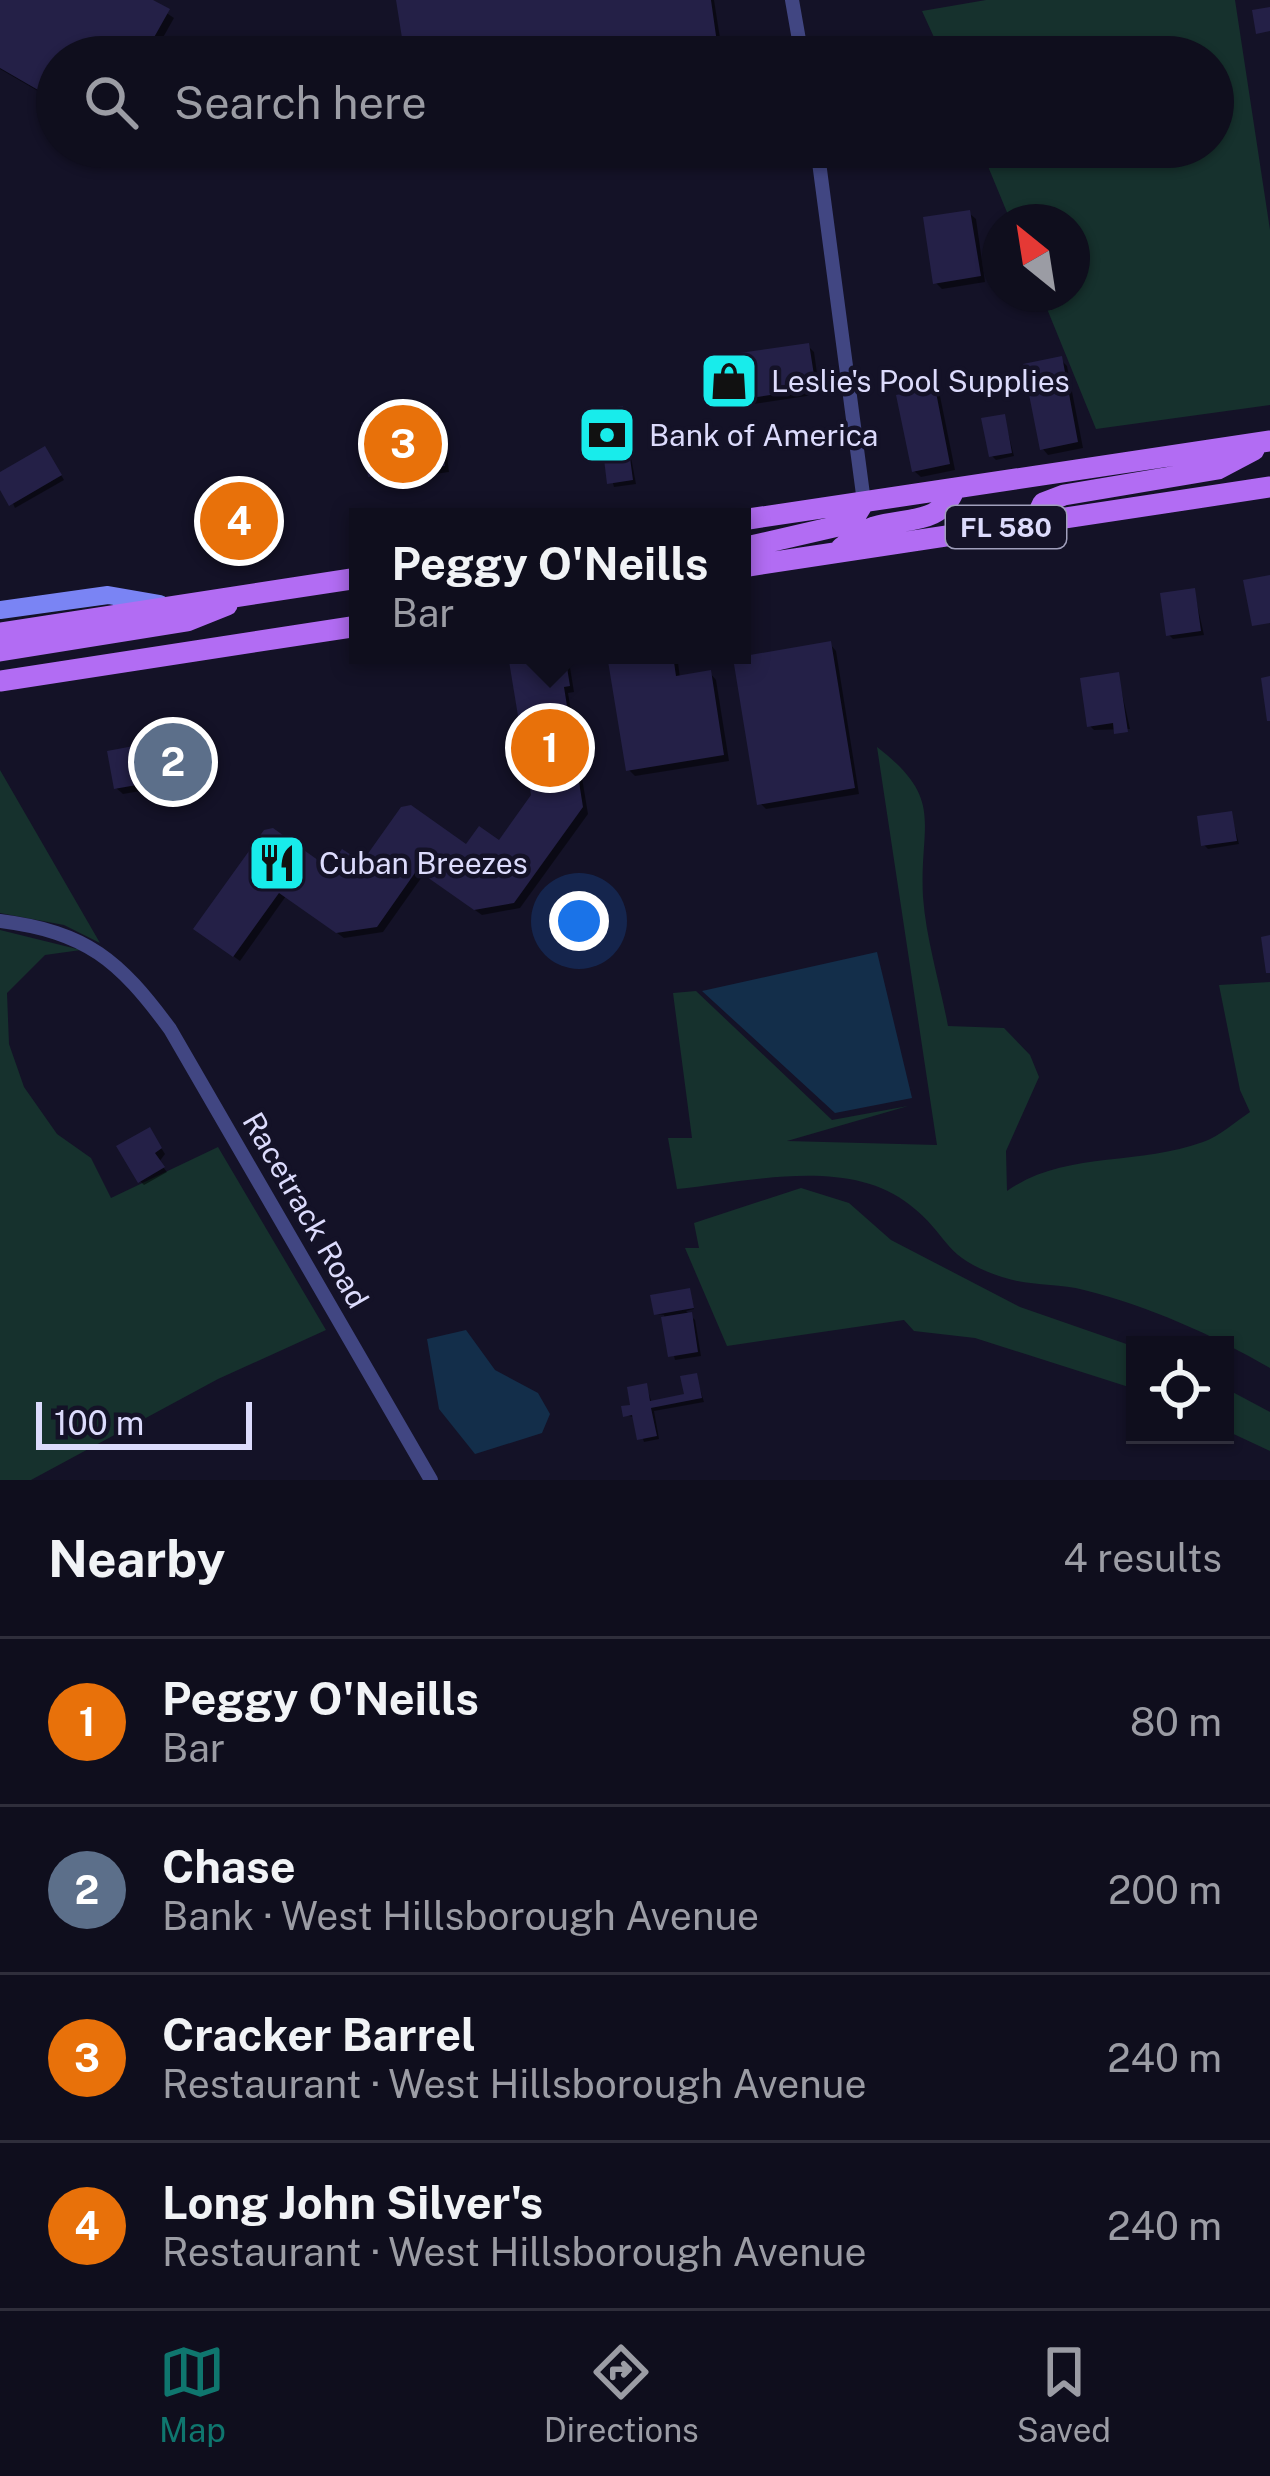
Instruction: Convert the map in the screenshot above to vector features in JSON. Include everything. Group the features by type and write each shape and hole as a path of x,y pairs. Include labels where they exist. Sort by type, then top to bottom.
{"main road":[{"name":"FL 580","path":"751,519 1270,441"},
{"path":"1034,522 1043,503 1064,495 1218,469 1270,441"},
{"name":"FL 580","path":"751,566 1270,487"},
{"path":"833,553 870,528 937,515 947,508 955,488"},
{"path":"751,546 851,524 864,502"},
{"path":"0,632 160,604 349,579"},
{"path":"0,651 187,621 255,593"},
{"path":"0,610 108,596 160,604"},
{"path":"7,677 349,627"}],"street":[{"path":"792,0 798,36"},
{"path":"820,168 864,502"},
{"name":"Racetrack Road","path":"0,922 64,933 128,972 170,1029 431,1480"}],"green space":[{"path":"986,0 1235,0 1270,230 1270,405 1096,429 1048,312 1090,312 1090,204 1004,204 989,168 1234,168 1234,36 933,36 922,11"},
{"path":"877,747 913,782 921,798 925,913 948,1026 1004,1028 1030,1055 1039,1077 1006,1151 1007,1191 1029,1178 1076,1164 1203,1142 1250,1112 1240,1090 1219,985 1270,982 1270,1368 1234,1349 1234,1336 1209,1336 1133,1305 982,1270 957,1254 910,1205 858,1181 797,1176 677,1189 668,1138 692,1138 673,993 696,991 832,1120 908,1106 787,1141 937,1145"},
{"path":"0,770 100,943 64,925 0,913"},
{"path":"0,930 81,950 45,955 7,993 9,1044 24,1087 57,1134 91,1158 111,1198 218,1147 326,1330 218,1379 31,1480 0,1480"},
{"path":"801,1188 849,1203 891,1240 1020,1307 1126,1344 1126,1386 975,1338 914,1331 904,1320 727,1346 685,1248 699,1248 694,1223"},
{"path":"1234,1393 1270,1412 1270,1451 1234,1434"}],"water":[{"path":"877,952 912,1098 835,1113 702,991"},
{"path":"466,1330 495,1370 538,1393 550,1414 542,1433 475,1454 439,1409 427,1339"}],"building":[{"path":"0,0 153,0 170,9 155,36 36,36 36,89 0,68"},
{"path":"396,0 711,0 716,36 402,36"},
{"path":"1270,7 1270,31 1256,34 1252,10"},
{"path":"970,210 981,276 933,284 923,217"},
{"path":"809,343 816,388 711,404 704,358"},
{"path":"1062,356 1078,442 1040,450 1023,364"},
{"path":"935,387 950,464 912,472 896,395"},
{"name":"Bank of America","path":"623,406 633,480 607,484 604,459 591,461 583,412"},
{"path":"438,412 445,466 368,477 361,422"},
{"path":"1005,414 1012,453 989,457 981,418"},
{"path":"45,446 62,475 9,506 0,490 0,472"},
{"path":"245,481 253,532 227,535 220,485"},
{"path":"1270,575 1270,623 1252,626 1243,580"},
{"path":"1195,588 1201,631 1166,636 1160,593"},
{"path":"831,641 855,788 757,805 734,664 751,664 751,655"},
{"path":"509,664 566,664 570,686 564,687 583,807 514,903 474,910 417,870 377,927 336,933 279,893 233,957 193,929 264,830 273,828 329,868 342,849 362,862 401,807 411,805 466,844 479,826 499,840 531,795"},
{"path":"608,664 674,664 676,676 711,670 724,755 626,771"},
{"path":"1119,672 1128,732 1114,734 1113,723 1087,727 1080,678"},
{"path":"1270,676 1270,721 1267,721 1261,678"},
{"path":"182,737 188,776 114,789 107,751"},
{"path":"1232,811 1237,841 1201,846 1197,816"},
{"path":"1270,935 1270,973 1266,973 1261,937"},
{"path":"150,1127 162,1148 155,1153 165,1167 138,1183 116,1146"},
{"path":"690,1288 694,1308 654,1315 650,1295"},
{"path":"692,1312 698,1352 668,1357 661,1317"},
{"path":"697,1373 702,1398 651,1408 657,1436 637,1440 632,1415 623,1417 621,1406 630,1405 627,1387 647,1383 650,1401 684,1394 680,1376"}],"place":[{"name":"Leslie's Pool Supplies","path":"729,381"},
{"name":"Bank of America","path":"607,435"},
{"name":"Cracker Barrel","path":"403,444"},
{"name":"Long John Silver's","path":"239,521"},
{"name":"Peggy O'Neills","path":"550,748"},
{"name":"Chase","path":"173,762"},
{"name":"Cuban Breezes","path":"277,863"}]}
